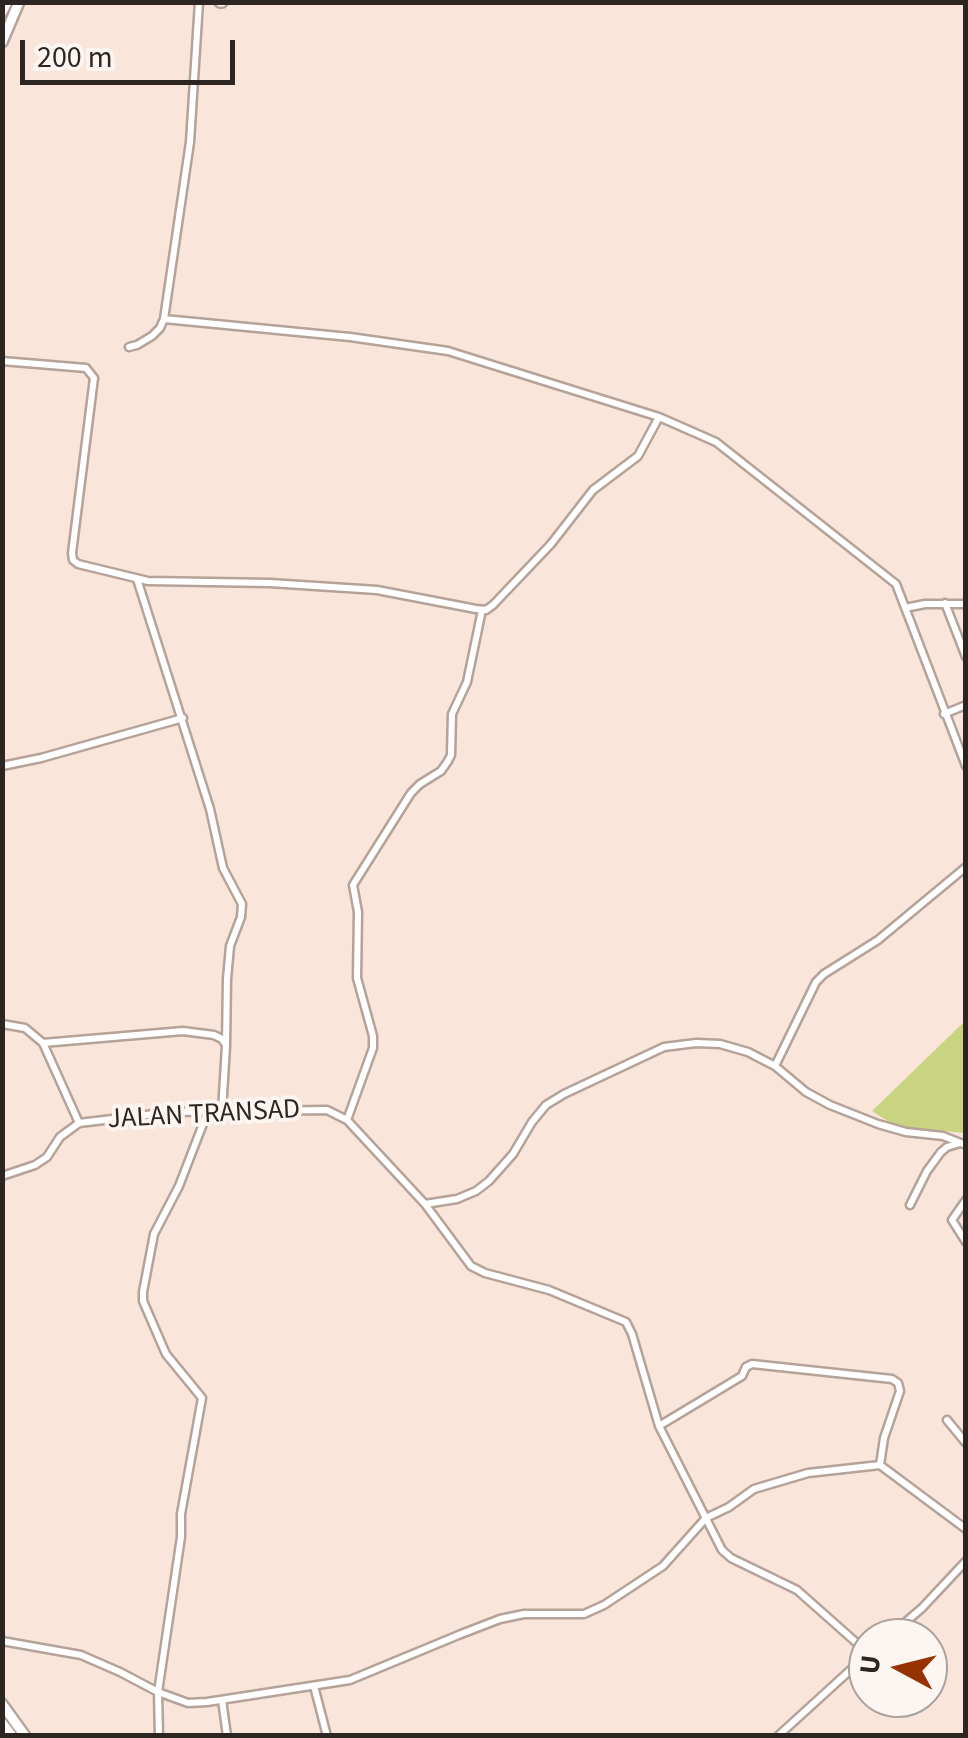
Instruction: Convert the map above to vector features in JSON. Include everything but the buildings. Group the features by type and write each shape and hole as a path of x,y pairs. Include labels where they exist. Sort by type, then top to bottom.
{"street":[{"path":"128,347 156,333 164,319 190,142 199,2"},
{"path":"2,13 14,5"},
{"path":"2,42 14,5"},
{"path":"164,319 448,351 658,418 726,448 900,588 966,766"},
{"path":"2,361 86,368 94,378 72,553 78,564 137,579 378,590 482,610 493,605 551,544 593,490 638,456 658,418"},
{"path":"137,579 210,809 222,868 242,904 226,979 222,1111"},
{"path":"945,603 966,657"},
{"path":"905,608 966,604"},
{"path":"482,610 467,682 452,714 448,762 442,771 411,793 353,885 358,912 357,978 373,1048 347,1120 425,1204 471,1266 549,1290 626,1322 659,1426 726,1554 797,1590 848,1635"},
{"path":"944,714 966,705"},
{"path":"2,766 183,718"},
{"path":"775,1066 816,982 878,940 966,866"},
{"path":"2,1024 24,1028 43,1043 78,1123"},
{"path":"43,1043 183,1031 214,1035 226,1046"},
{"path":"425,1204 457,1200 476,1192 513,1154 546,1105 680,1044 720,1044 748,1052 830,1105 890,1128 943,1136 963,1144"},
{"name":"JALAN TRANSAD","path":"2,1176 48,1157 60,1137 78,1123 208,1111 327,1110 347,1120"},
{"path":"160,1736 158,1692 181,1537 180,1514 202,1398 166,1354 143,1301 143,1292 154,1234 208,1111"},
{"path":"910,1205 941,1152 963,1144"},
{"path":"966,1200 952,1220 966,1242"},
{"path":"659,1426 742,1376 752,1364 892,1380 898,1383 900,1391 884,1438 880,1465"},
{"path":"947,1420 966,1443"},
{"path":"2,1641 81,1655 188,1702 222,1700 350,1680 500,1619 524,1614 584,1614 662,1566 706,1518 754,1489 808,1472 880,1465 966,1529"},
{"path":"910,1618 966,1562"},
{"path":"778,1736 848,1671"},
{"path":"314,1686 327,1736"},
{"path":"222,1700 227,1736"},
{"path":"2,1704 25,1736"},
{"path":"2,1723 12,1736"}],"green space":[{"path":"965,1021 965,1133 897,1127 872,1111"}]}
